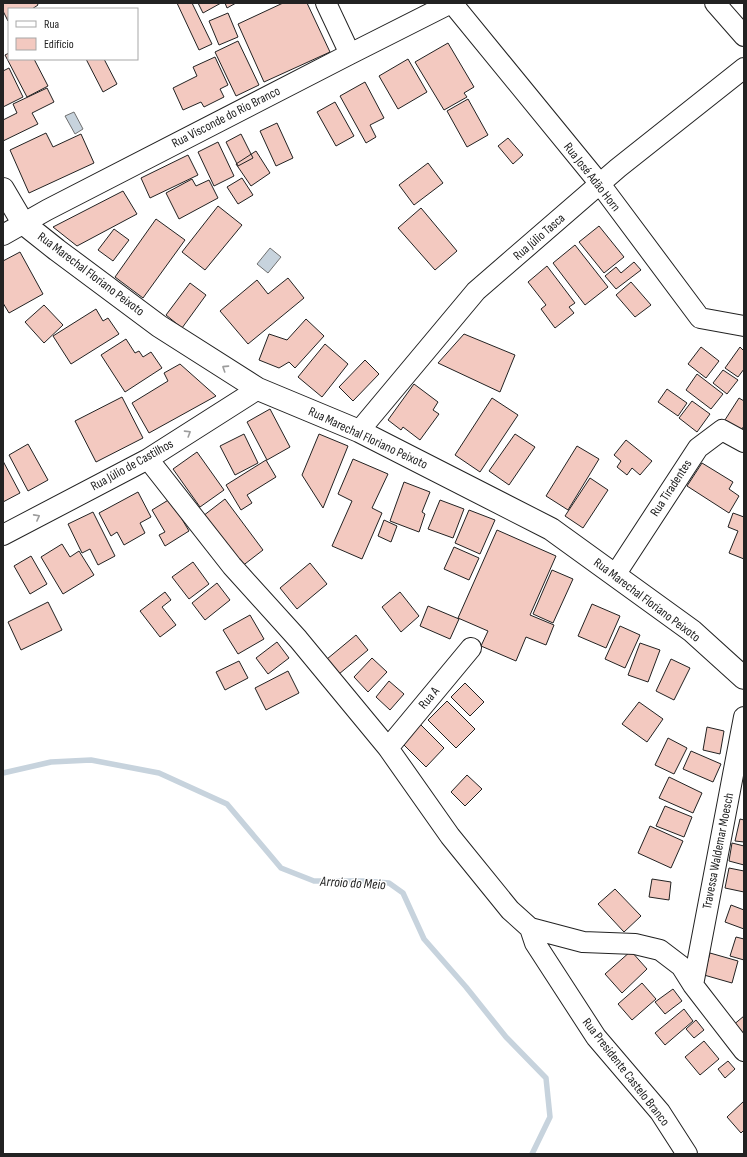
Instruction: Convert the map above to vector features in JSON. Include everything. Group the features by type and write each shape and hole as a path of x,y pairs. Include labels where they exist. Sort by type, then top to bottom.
{"main road":[{"name":"Rua Marechal Floriano Peixoto","path":"3,189 23,223 159,326 258,389 359,431 551,529 692,631 744,678"}],"street":[{"path":"326,3 350,54"},
{"name":"Rua Visconde do Rio Branco","path":"3,235 23,223 350,54 452,3"},
{"name":"Rua José Adão Horn","path":"452,3 600,184 700,318 744,326"},
{"path":"716,3 744,36"},
{"name":"Rua Júlio Tasca","path":"359,431 476,291 600,184 744,68"},
{"name":"Rua Júlio de Castilhos","path":"3,535 148,459 258,389"},
{"name":"Rua Tiradentes","path":"615,575 698,448 722,430 744,442"},
{"path":"148,459 232,566 298,639 388,748 450,836 510,910 530,928 583,942 636,944 660,950 681,966 693,985 744,1051"},
{"name":"Rua A","path":"388,748 471,648"},
{"name":"Travessa Waldemar Moesch","path":"693,985 744,718"},
{"name":"Rua Presidente Castelo Branco","path":"530,928 535,944 596,1037 660,1112 687,1154"}],"shaded area":[{"path":"74,112 83,129 75,134 65,116"},
{"path":"270,248 281,257 268,273 257,264"}],"building":[{"path":"3,3 37,3 38,5 34,8 8,8 8,21 3,11"},
{"path":"177,3 192,3 212,44 199,50"},
{"path":"198,3 221,3 203,13"},
{"path":"225,3 236,3 227,8"},
{"path":"283,3 307,3 330,52 264,82 238,24"},
{"path":"228,13 238,37 219,45 209,21"},
{"path":"238,41 259,85 236,96 215,52"},
{"path":"448,43 474,87 464,93 467,97 444,110 415,62"},
{"path":"8,54 8,60 35,60 48,86 27,97 5,55"},
{"path":"215,57 228,85 220,89 224,97 204,107 201,102 183,110 173,88 197,76 193,67"},
{"path":"408,59 427,92 398,109 379,76"},
{"path":"87,60 105,60 117,84 103,92"},
{"path":"9,68 23,97 3,107 3,71"},
{"path":"365,82 384,118 370,125 376,137 366,143 340,96"},
{"path":"47,88 54,102 32,113 38,124 3,141 3,120 17,113 13,104"},
{"path":"468,99 488,135 467,147 447,111"},
{"path":"335,102 354,136 336,146 317,112"},
{"path":"277,123 293,158 276,166 260,131"},
{"path":"46,133 53,147 81,134 94,163 29,193 10,150"},
{"path":"241,134 253,158 238,166 226,142"},
{"path":"508,138 523,155 513,164 498,146"},
{"path":"218,142 234,176 214,186 198,152"},
{"path":"256,151 270,173 251,186 236,164"},
{"path":"188,155 198,175 150,198 141,178"},
{"path":"428,163 443,183 414,205 399,185"},
{"path":"242,178 253,195 238,204 227,187"},
{"path":"192,179 196,186 209,180 218,198 179,219 166,193"},
{"path":"123,191 137,214 77,246 53,227"},
{"path":"218,206 242,225 205,270 182,252"},
{"path":"421,208 457,251 435,270 398,228"},
{"path":"156,219 185,240 143,298 115,277"},
{"path":"599,226 624,257 604,273 579,242"},
{"path":"114,229 129,240 113,261 98,250"},
{"path":"575,245 608,287 585,305 553,263"},
{"path":"20,252 43,294 9,313 3,303 3,261"},
{"path":"634,262 641,270 616,289 605,276 616,267 621,273"},
{"path":"547,266 575,303 569,307 574,313 555,328 541,309 546,305 528,282"},
{"path":"288,278 304,298 248,344 220,311 257,280 268,294"},
{"path":"631,282 651,305 635,317 616,295"},
{"path":"190,283 206,295 182,328 166,315"},
{"path":"44,305 63,325 44,343 25,322"},
{"path":"96,309 103,321 108,318 119,334 71,364 53,336"},
{"path":"306,319 324,336 295,368 289,362 279,368 259,360 269,334 287,340"},
{"path":"464,334 515,355 500,392 438,363"},
{"path":"126,339 135,353 139,351 143,357 151,352 162,368 125,392 101,355"},
{"path":"325,344 348,364 322,397 298,377"},
{"path":"701,347 719,361 706,378 688,364"},
{"path":"740,347 744,351 744,369 738,377 725,368"},
{"path":"365,360 379,374 353,401 339,387"},
{"path":"180,364 216,396 149,433 132,403 168,381 164,373"},
{"path":"723,370 738,380 727,394 713,383"},
{"path":"697,374 723,394 711,409 686,390"},
{"path":"414,384 438,402 433,410 439,414 420,440 403,427 401,430 388,420"},
{"path":"667,389 687,403 678,416 658,402"},
{"path":"122,397 143,438 96,462 75,421"},
{"path":"492,398 518,415 480,472 455,455"},
{"path":"739,398 744,401 744,426 739,433 723,423"},
{"path":"692,401 710,414 697,432 679,418"},
{"path":"270,409 290,447 267,460 247,422"},
{"path":"244,434 258,463 235,475 220,446"},
{"path":"319,434 348,446 323,508 302,475"},
{"path":"515,434 535,447 509,485 489,471"},
{"path":"626,440 652,461 640,475 632,468 627,475 617,467 621,461 614,455"},
{"path":"28,444 48,480 28,491 9,455"},
{"path":"577,446 599,459 568,510 546,496"},
{"path":"197,452 224,490 200,507 173,469"},
{"path":"353,459 388,474 372,508 382,513 362,559 332,546 352,501 338,494"},
{"path":"266,460 276,477 247,495 252,503 241,510 226,485"},
{"path":"3,461 20,493 3,502"},
{"path":"702,463 733,482 729,489 739,496 729,513 687,486"},
{"path":"590,478 608,490 583,528 565,516"},
{"path":"404,482 430,492 422,512 425,514 419,532 390,521"},
{"path":"138,492 151,517 140,523 145,533 124,545 117,532 111,536 99,513"},
{"path":"170,499 189,531 165,546 159,535 165,532 152,510"},
{"path":"225,499 263,550 241,567 203,516"},
{"path":"440,500 464,509 453,538 428,529"},
{"path":"469,510 495,520 480,554 455,543"},
{"path":"93,512 115,556 98,565 90,549 82,553 68,524"},
{"path":"733,513 744,517 744,559 729,553 738,531 728,527"},
{"path":"384,520 397,526 391,542 378,536"},
{"path":"497,530 556,556 530,615 554,625 546,645 526,637 516,661 481,646 488,631 458,618"},
{"path":"62,544 70,557 79,551 94,575 63,594 41,557"},
{"path":"454,547 479,558 469,580 444,569"},
{"path":"31,556 47,584 30,594 14,566"},
{"path":"193,562 209,584 189,599 172,577"},
{"path":"310,563 327,584 297,609 280,588"},
{"path":"552,570 573,579 553,623 533,614"},
{"path":"217,583 230,600 205,620 192,603"},
{"path":"165,592 171,600 162,607 176,625 160,637 140,611"},
{"path":"400,592 419,616 401,632 382,607"},
{"path":"48,602 62,630 21,650 8,622"},
{"path":"592,604 620,616 606,648 578,636"},
{"path":"428,606 459,619 450,639 420,626"},
{"path":"250,615 264,639 238,654 223,630"},
{"path":"620,626 640,635 625,668 605,659"},
{"path":"356,635 368,650 339,674 327,659"},
{"path":"277,642 289,658 268,674 256,658"},
{"path":"640,643 660,650 648,682 628,675"},
{"path":"372,658 387,672 368,692 354,677"},
{"path":"671,659 690,668 674,700 656,691"},
{"path":"239,661 248,678 225,690 216,672"},
{"path":"288,671 299,693 266,710 255,688"},
{"path":"389,681 404,694 390,710 376,697"},
{"path":"465,683 484,702 470,716 451,697"},
{"path":"447,701 475,729 456,748 428,720"},
{"path":"639,702 663,719 647,742 622,724"},
{"path":"418,722 444,748 426,767 400,741"},
{"path":"707,727 724,731 720,754 703,750"},
{"path":"668,738 687,748 674,774 655,765"},
{"path":"691,751 721,764 713,782 683,769"},
{"path":"467,775 482,789 465,806 451,792"},
{"path":"669,777 702,793 693,813 659,798"},
{"path":"665,806 692,817 684,837 656,826"},
{"path":"740,819 744,820 744,842 735,841"},
{"path":"650,826 683,841 671,868 638,853"},
{"path":"732,843 744,846 744,865 729,861"},
{"path":"729,868 744,871 744,892 725,888"},
{"path":"652,879 671,882 669,900 649,897"},
{"path":"615,889 641,916 624,932 598,904"},
{"path":"731,905 744,910 744,929 725,922"},
{"path":"736,937 744,939 744,960 730,956"},
{"path":"631,951 647,969 622,993 605,974"},
{"path":"710,953 738,961 732,983 704,975"},
{"path":"642,983 656,999 632,1020 618,1004"},
{"path":"673,989 682,1001 665,1014 655,1002"},
{"path":"684,1009 693,1021 665,1045 655,1033"},
{"path":"744,1016 744,1039 732,1026"},
{"path":"696,1020 704,1030 694,1038 686,1029"},
{"path":"704,1041 719,1059 700,1075 685,1057"},
{"path":"728,1061 735,1069 725,1078 718,1069"},
{"path":"744,1101 744,1130 741,1133 727,1117"}],"waterway":[{"name":"Arroio do Meio","path":"3,773 51,762 91,760 159,773 227,804 281,868 314,881 366,881 389,883 403,893 424,939 466,987 506,1037 546,1078 550,1117 532,1154"}]}
